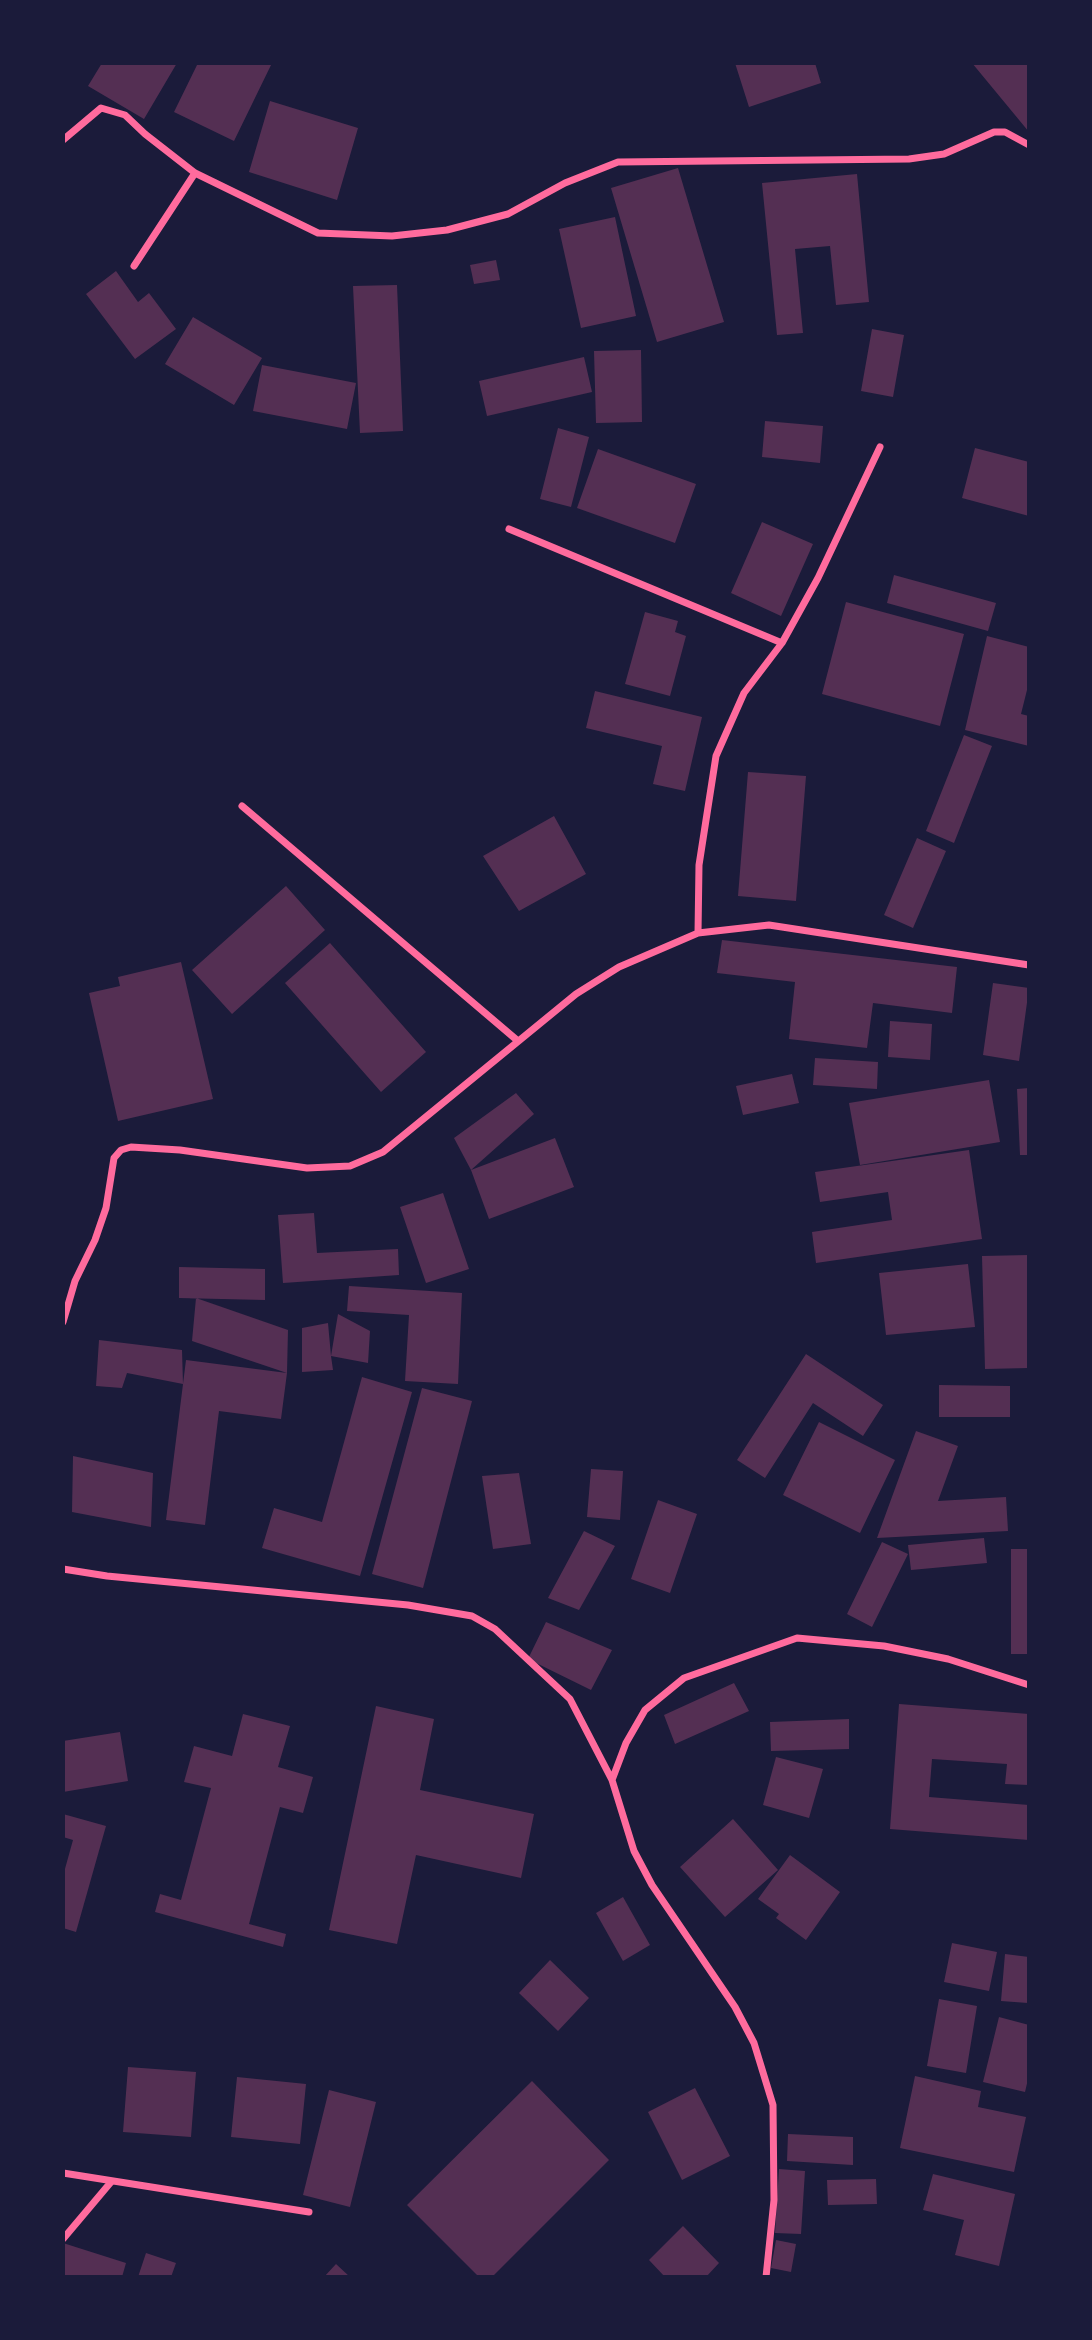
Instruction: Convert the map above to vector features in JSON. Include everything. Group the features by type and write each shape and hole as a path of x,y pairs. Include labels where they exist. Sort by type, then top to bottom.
{"street":[{"path":"63,140 101,107 125,115 195,173 318,233 392,236 447,230 508,214 565,183 618,162 909,159 944,154 994,132 1005,132 1029,145"},
{"path":"134,266 195,173"},
{"path":"698,933 699,865 716,756 744,693 782,643 818,578 880,447"},
{"path":"509,529 782,643"},
{"path":"242,806 518,1041"},
{"path":"63,1322 75,1281 95,1240 106,1208 114,1158 121,1150 131,1147 180,1150 307,1168 351,1166 383,1152 576,995 619,967 698,933 769,925 1029,965"},
{"path":"63,1569 107,1577 408,1605 472,1616 495,1629 570,1699 612,1780 634,1851 653,1885 735,2007 754,2043 773,2105 775,2200 766,2277"},
{"path":"612,1780 626,1743 645,1710 684,1678 797,1638 884,1646 948,1659 1029,1685"},
{"path":"63,2173 309,2213"},
{"path":"63,2239 111,2182"}],"building":[{"path":"102,63 177,63 144,119 88,86"},
{"path":"198,63 272,63 234,141 174,112"},
{"path":"735,63 815,63 821,83 749,107"},
{"path":"972,63 1029,63 1029,132"},
{"path":"270,101 358,128 337,200 249,172"},
{"path":"678,168 724,322 657,342 611,188"},
{"path":"857,174 869,302 836,305 830,246 795,249 803,333 777,335 762,183"},
{"path":"615,217 636,316 581,328 559,229"},
{"path":"496,260 500,280 474,284 470,265"},
{"path":"116,271 138,302 149,293 176,329 135,359 86,294"},
{"path":"397,285 403,431 360,433 353,286"},
{"path":"193,317 262,358 234,405 165,364"},
{"path":"872,329 904,335 893,397 861,391"},
{"path":"641,350 642,422 596,423 594,351"},
{"path":"584,357 592,392 487,416 479,381"},
{"path":"262,365 356,383 347,429 253,411"},
{"path":"765,421 823,426 820,463 762,457"},
{"path":"558,428 589,437 571,507 540,499"},
{"path":"975,448 1029,462 1029,516 962,498"},
{"path":"598,449 696,484 675,543 577,508"},
{"path":"762,522 813,544 781,616 731,593"},
{"path":"894,575 996,603 988,631 887,603"},
{"path":"846,602 964,634 940,726 822,694"},
{"path":"645,612 678,621 675,632 686,636 670,696 625,684"},
{"path":"987,636 1029,647 1029,690 1021,714 1029,716 1029,746 965,730"},
{"path":"595,691 702,717 685,791 653,784 662,746 586,728"},
{"path":"964,735 992,746 954,843 926,831"},
{"path":"748,772 806,776 796,901 738,896"},
{"path":"554,816 586,874 519,911 483,856"},
{"path":"917,838 946,851 913,928 884,915"},
{"path":"286,886 325,930 232,1014 192,970"},
{"path":"722,940 957,967 952,1013 873,1003 867,1048 789,1039 795,982 717,973"},
{"path":"330,943 426,1052 381,1092 285,983"},
{"path":"181,962 213,1099 118,1121 89,993 120,986 118,977"},
{"path":"993,983 1029,988 1019,1061 983,1055"},
{"path":"890,1021 932,1024 930,1060 888,1057"},
{"path":"815,1058 878,1062 877,1089 813,1085"},
{"path":"792,1074 799,1103 743,1115 736,1086"},
{"path":"989,1080 1000,1142 860,1165 849,1103"},
{"path":"1029,1088 1029,1155 1020,1155 1017,1089"},
{"path":"516,1093 534,1114 471,1170 454,1138"},
{"path":"555,1138 574,1187 489,1219 471,1170"},
{"path":"969,1150 982,1239 816,1263 812,1232 892,1220 888,1192 820,1202 815,1172"},
{"path":"443,1193 469,1269 426,1283 400,1207"},
{"path":"314,1213 317,1253 398,1249 399,1275 283,1283 278,1215"},
{"path":"1029,1255 1029,1368 985,1369 982,1256"},
{"path":"968,1264 975,1327 886,1335 879,1273"},
{"path":"179,1267 265,1269 265,1300 179,1298"},
{"path":"349,1286 462,1293 458,1384 405,1381 409,1315 347,1311"},
{"path":"196,1298 288,1330 287,1373 192,1341"},
{"path":"338,1314 370,1331 368,1363 331,1356"},
{"path":"328,1323 333,1370 302,1372 302,1328"},
{"path":"99,1340 182,1350 183,1384 127,1373 122,1388 96,1386"},
{"path":"806,1354 883,1405 863,1436 813,1403 765,1478 737,1460"},
{"path":"186,1360 287,1373 281,1419 219,1411 205,1525 166,1520"},
{"path":"362,1377 412,1392 360,1576 262,1548 274,1508 322,1522"},
{"path":"939,1385 1010,1386 1010,1417 939,1417"},
{"path":"422,1388 472,1401 423,1588 372,1574"},
{"path":"819,1422 895,1460 860,1533 783,1495"},
{"path":"916,1431 958,1446 938,1501 1006,1497 1008,1531 877,1538"},
{"path":"73,1456 153,1473 151,1527 72,1512"},
{"path":"591,1469 623,1471 620,1520 587,1517"},
{"path":"519,1473 531,1544 493,1549 482,1476"},
{"path":"658,1500 697,1514 670,1593 631,1579"},
{"path":"584,1531 615,1546 579,1610 548,1598"},
{"path":"984,1538 987,1563 911,1570 908,1545"},
{"path":"882,1542 908,1554 872,1627 847,1614"},
{"path":"1011,1549 1029,1549 1029,1654 1011,1654"},
{"path":"546,1622 612,1650 591,1690 528,1659"},
{"path":"734,1683 749,1711 675,1744 664,1715"},
{"path":"899,1704 1029,1714 1029,1785 1005,1784 1007,1764 932,1759 929,1797 1029,1805 1029,1840 890,1829"},
{"path":"376,1706 434,1719 420,1790 534,1814 521,1878 416,1855 397,1944 329,1930"},
{"path":"243,1714 290,1726 278,1767 313,1777 303,1813 280,1807 249,1924 286,1934 283,1947 155,1912 160,1894 181,1900 211,1788 184,1782 194,1746 232,1756"},
{"path":"849,1719 849,1749 771,1751 770,1722"},
{"path":"120,1732 128,1781 63,1792 63,1741"},
{"path":"776,1757 823,1769 809,1818 763,1805"},
{"path":"63,1814 106,1826 76,1932 63,1928 63,1876 73,1840 63,1837"},
{"path":"733,1819 778,1870 725,1917 680,1867"},
{"path":"790,1855 840,1892 806,1940 776,1918 779,1914 758,1899"},
{"path":"623,1897 650,1945 623,1961 596,1913"},
{"path":"952,1943 997,1952 989,1991 944,1982"},
{"path":"1005,1954 1029,1957 1028,2003 1001,2001"},
{"path":"550,1960 589,1998 558,2031 519,1993"},
{"path":"939,1999 977,2006 966,2073 927,2066"},
{"path":"999,2017 1029,2025 1029,2075 1025,2092 983,2082"},
{"path":"128,2067 196,2072 191,2137 123,2132"},
{"path":"915,2076 981,2091 978,2107 1026,2117 1014,2172 900,2148"},
{"path":"237,2077 306,2084 300,2144 231,2137"},
{"path":"532,2081 609,2160 492,2277 479,2277 407,2205"},
{"path":"695,2088 730,2156 682,2180 648,2112"},
{"path":"329,2090 376,2102 350,2207 303,2195"},
{"path":"788,2134 853,2137 853,2165 787,2161"},
{"path":"779,2169 805,2171 801,2234 775,2233"},
{"path":"933,2174 1015,2194 999,2266 955,2255 964,2220 923,2210"},
{"path":"876,2179 877,2204 828,2205 827,2180"},
{"path":"683,2226 719,2263 706,2277 665,2277 649,2260"},
{"path":"776,2240 796,2244 791,2272 771,2268"},
{"path":"63,2243 126,2263 122,2277 63,2277"},
{"path":"146,2253 176,2263 171,2277 138,2277"},
{"path":"336,2264 350,2277 324,2277"}]}
